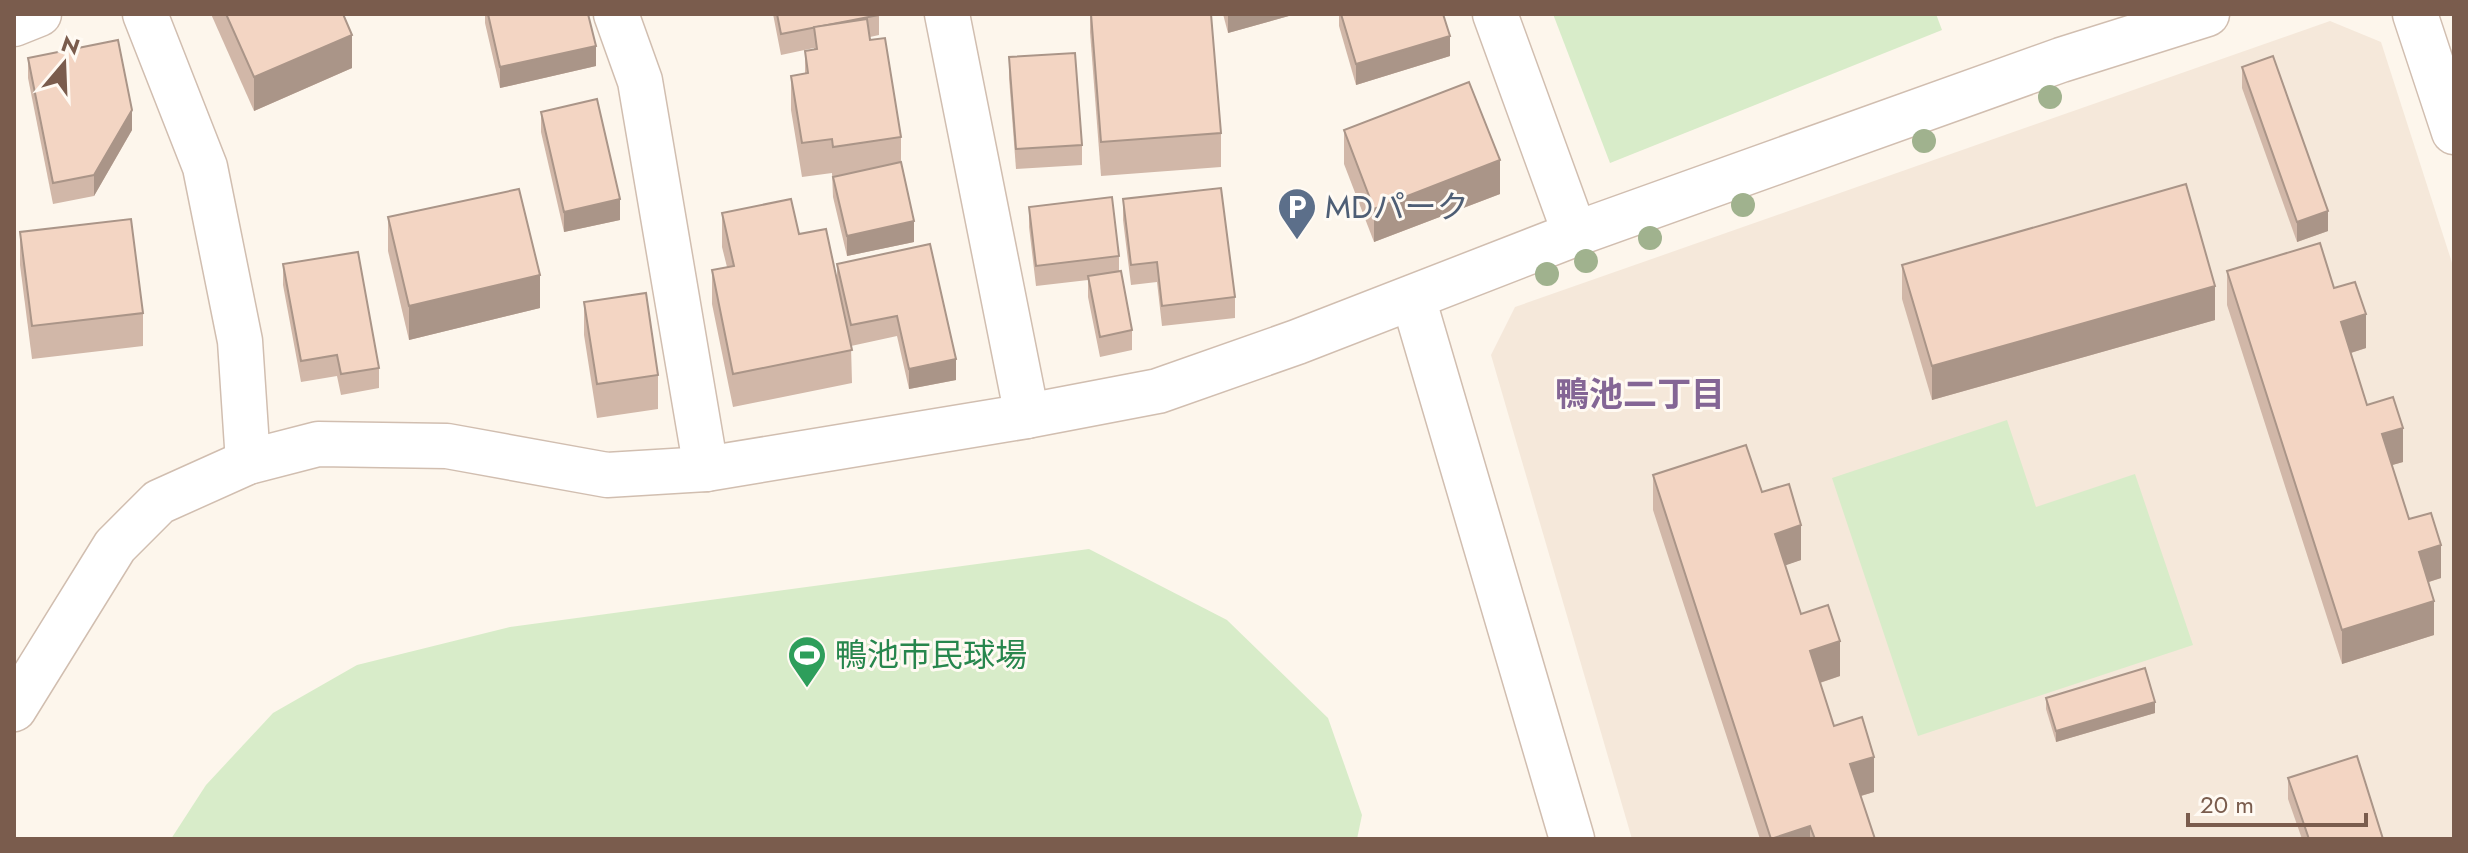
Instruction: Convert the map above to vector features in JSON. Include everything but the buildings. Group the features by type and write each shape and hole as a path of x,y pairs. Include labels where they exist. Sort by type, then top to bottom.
{"street":[{"path":"14,24 39,14"},
{"path":"145,14 205,167 240,341 248,462"},
{"path":"616,14 640,81 706,469"},
{"path":"1495,14 1575,234"},
{"path":"14,709 115,546 159,502 248,462 318,444 447,446 607,475 706,469 1158,391 1297,342 1575,234 2061,60 2207,14"},
{"path":"2415,14 2454,132"},
{"path":"955,16 1027,416"},
{"path":"1413,298 1572,839"}],"shaded area":[{"path":"2330,21 2381,42 2454,269 2454,839 1632,839 1491,355 1515,307"}],"green space":[{"path":"1553,14 1936,14 1942,30 1610,163"},
{"path":"2007,420 2036,507 2135,474 2193,645 1918,736 1832,478"},
{"name":"鴨池市民球場","path":"1089,549 1227,620 1328,718 1362,815 1357,839 171,839 206,785 273,713 357,665 510,627"}],"place":[{"name":"MDパーク","path":"1297,241"},
{"name":"鴨池市民球場","path":"807,689"}],"district":[{"name":"鴨池二丁目","path":"1640,394"}]}
